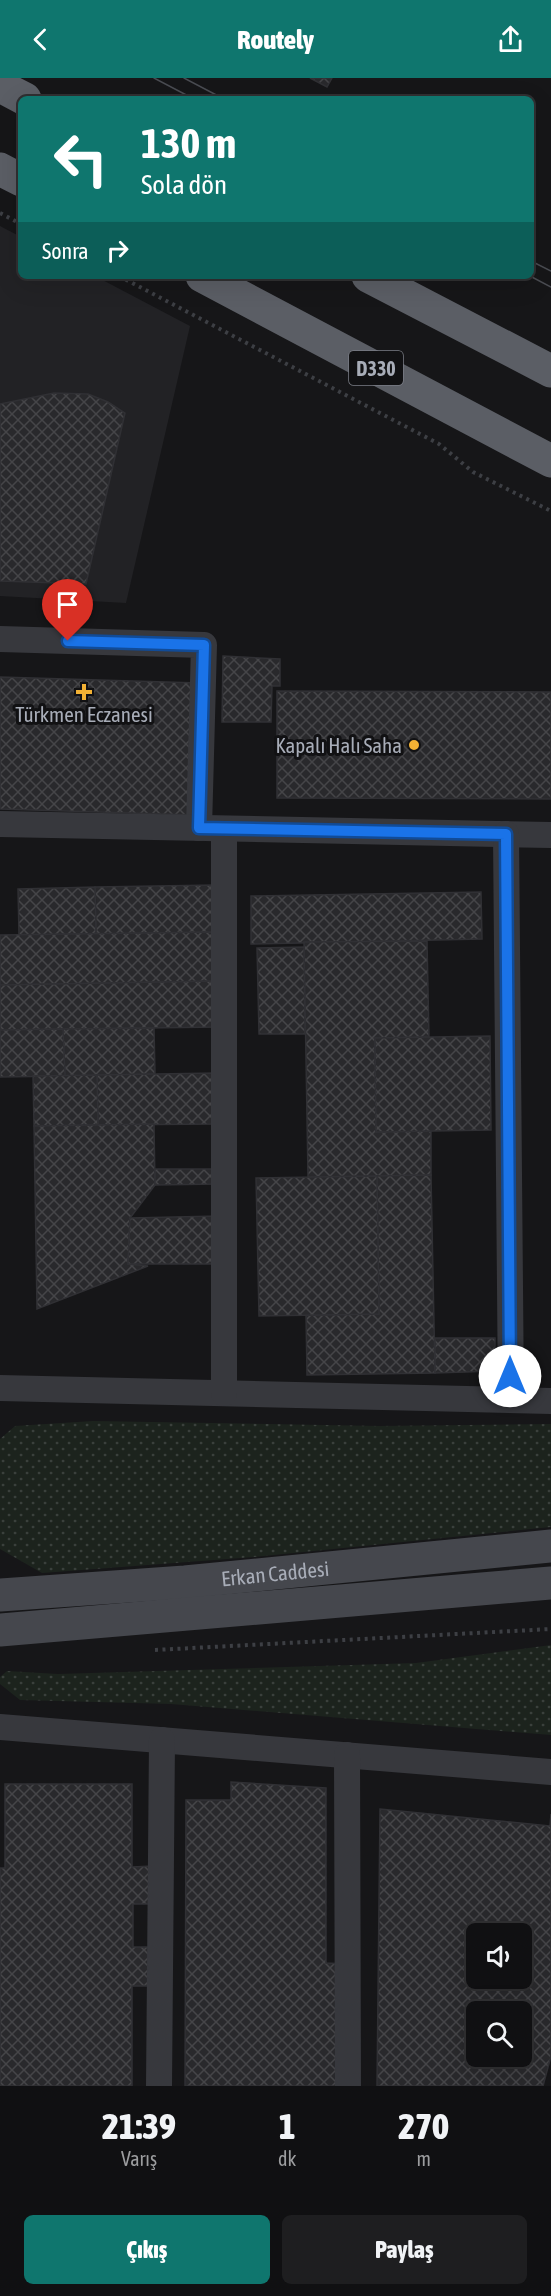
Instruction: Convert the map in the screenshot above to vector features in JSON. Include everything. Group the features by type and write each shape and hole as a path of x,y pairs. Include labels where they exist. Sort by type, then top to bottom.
{"highway":[{"path":"0,86 20,96"},
{"path":"0,169 18,178"},
{"name":"D330","path":"208,279 551,461"},
{"path":"374,279 551,371"}],"main road":[{"name":"Erkan Caddesi","path":"0,1595 184,1582 551,1546"},
{"name":"Erkan Caddesi","path":"0,1630 551,1583"}],"street":[{"path":"0,639 204,645 199,828"},
{"path":"0,824 551,835"},
{"path":"224,1393 225,829"},
{"path":"506,834 511,1400"},
{"path":"0,1388 551,1401"},
{"path":"0,1727 551,1772"},
{"path":"159,2086 162,1740"},
{"path":"347,1755 348,2086"}],"path":[{"path":"0,213 18,222"},
{"path":"125,279 439,444 480,476 551,511"},
{"path":"150,1651 551,1629"}],"shaded area":[{"path":"0,226 18,235 18,279 101,279 190,326 126,603 0,596"},
{"path":"93,1421 379,1426 551,1424 551,1527 254,1557 42,1573 0,1549 0,1439 15,1426"},
{"path":"551,1645 551,1735 171,1704 20,1700 0,1684 0,1677 7,1671 58,1674 416,1663"}],"building":[{"path":"310,78 332,78 327,87"},
{"path":"54,393 88,394 108,402 125,413 86,584 0,581 0,404"},
{"path":"223,656 280,659 280,686 272,686 271,722 222,722"},
{"path":"0,677 199,683 195,815 0,809"},
{"name":"Kapalı Halı Saha","path":"277,691 551,692 551,799 277,798"},
{"path":"215,885 216,932 96,934 95,887"},
{"path":"95,887 96,934 19,935 18,889"},
{"path":"481,892 482,939 251,944 251,896"},
{"path":"216,932 217,981 0,985 0,935"},
{"path":"427,941 429,1037 375,1038 376,1132 431,1131 431,1175 308,1177 304,942"},
{"path":"304,947 305,1034 259,1034 257,948"},
{"path":"217,981 218,1027 0,1030 0,985"},
{"path":"154,1028 155,1074 65,1076 63,1029"},
{"path":"63,1029 65,1076 0,1077 0,1030"},
{"path":"490,1036 491,1130 376,1132 375,1038"},
{"path":"215,1073 216,1124 98,1125 97,1075"},
{"path":"97,1075 98,1125 34,1126 33,1076"},
{"path":"154,1124 155,1185 130,1218 128,1264 148,1266 37,1309 34,1126"},
{"path":"155,1169 217,1169 217,1184 155,1185"},
{"path":"431,1175 435,1373 307,1375 306,1315 379,1314 377,1176"},
{"path":"377,1176 379,1314 259,1316 256,1178"},
{"path":"218,1216 219,1264 128,1264 130,1218"},
{"path":"435,1338 495,1338 495,1371 435,1373"},
{"path":"231,1782 326,1788 326,1963 346,1964 345,2086 185,2086 186,1800 231,1800"},
{"path":"5,1784 132,1784 132,1867 152,1866 152,1904 133,1904 133,1947 152,1947 151,1986 132,1986 132,2086 0,2086 0,1868 5,1868"},
{"path":"380,1809 550,1826 551,1814 551,2056 543,2086 377,2086"}],"tram line":[{"path":"154,78 188,96"},
{"path":"184,78 218,96"},
{"path":"534,262 551,271"},
{"path":"534,278 551,287"}],"place":[{"name":"Türkmen Eczanesi","path":"84,692"},
{"name":"Kapalı Halı Saha","path":"414,745"}],"route":[{"path":"68,641 204,645 199,828 506,834 510,1376"}]}
